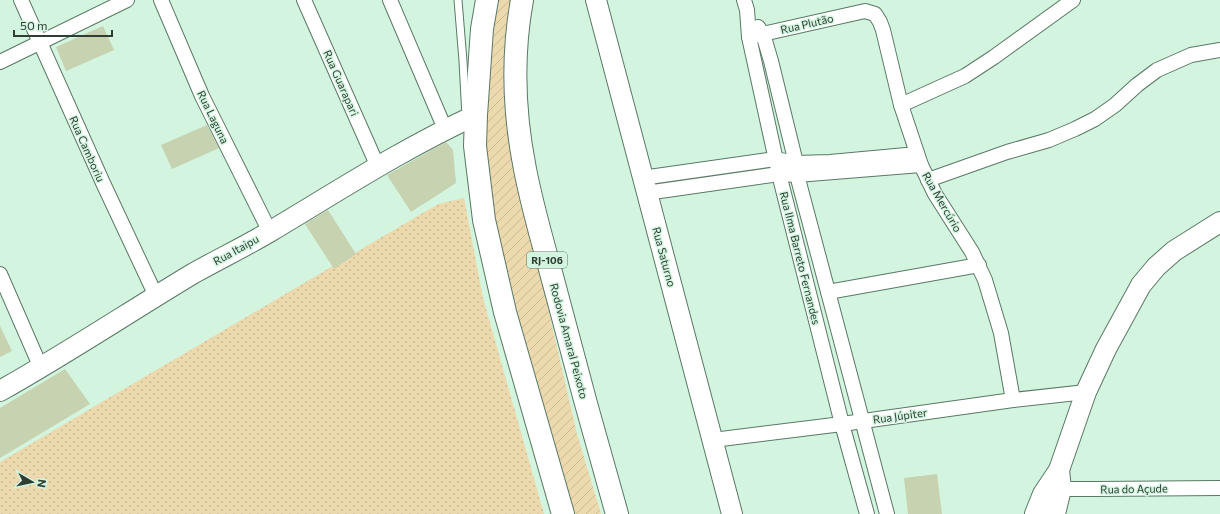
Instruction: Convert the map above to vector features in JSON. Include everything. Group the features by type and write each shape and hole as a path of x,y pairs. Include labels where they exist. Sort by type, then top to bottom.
{"highway":[{"path":"487,0 471,118 484,220 505,312 563,514"},
{"name":"Rodovia Amaral Peixoto","path":"520,4 516,65 517,113 525,168 582,393 617,514"}],"street":[{"name":"Rua Camboriu","path":"21,0 39,43 156,296"},
{"path":"0,62 127,0"},
{"name":"Rua Laguna","path":"161,0 202,96 270,232"},
{"name":"Rua Guarapari","path":"304,0 378,167"},
{"path":"390,0 445,129"},
{"name":"Rua Saturno","path":"596,0 732,514"},
{"path":"901,105 965,76 1073,0"},
{"name":"Rua Ilma Barreto Fernandes","path":"745,5 756,35 796,169 887,514"},
{"name":"Rua Mercúrio","path":"865,11 875,14 880,22 901,105 919,160 935,194 979,265 994,306 1001,333 1013,400"},
{"name":"Rua Plutão","path":"756,35 865,11"},
{"name":"Rua Ilma Barreto Fernandes","path":"756,35 775,159 842,424 867,514"},
{"path":"928,180 1049,140 1076,129 1115,106 1137,84 1157,70 1191,55 1220,50"},
{"name":"Rua Itaipu","path":"0,391 41,368 195,272 270,232 378,167 445,129 471,118"},
{"path":"644,185 775,159 796,169"},
{"path":"644,185 779,174 796,169 919,160"},
{"path":"1035,514 1056,482 1086,392 1106,349 1140,285 1156,267 1174,251 1220,222"},
{"path":"828,292 979,265"},
{"path":"0,274 41,368"},
{"name":"Rua Júpiter","path":"713,440 1013,400 1086,392"},
{"path":"1055,514 1056,482"},
{"name":"Rua do Açude","path":"1056,482 1220,488"}],"lane":[{"path":"458,0 463,61 471,118"}],"shaded area":[{"path":"493,0 512,0 521,191 577,434 601,514 574,514 502,277 481,160"},
{"path":"464,198 483,298 544,514 0,514 0,462 438,204"}],"building":[{"path":"103,26 114,50 66,71 56,47"},
{"path":"207,125 219,148 172,169 161,145"},
{"path":"446,142 453,150 456,183 411,212 387,175"},
{"path":"328,210 356,254 334,269 305,224"},
{"path":"0,326 12,351 0,357"},
{"path":"65,369 90,404 0,458 0,408"},
{"path":"937,474 942,514 908,514 904,478"}]}
